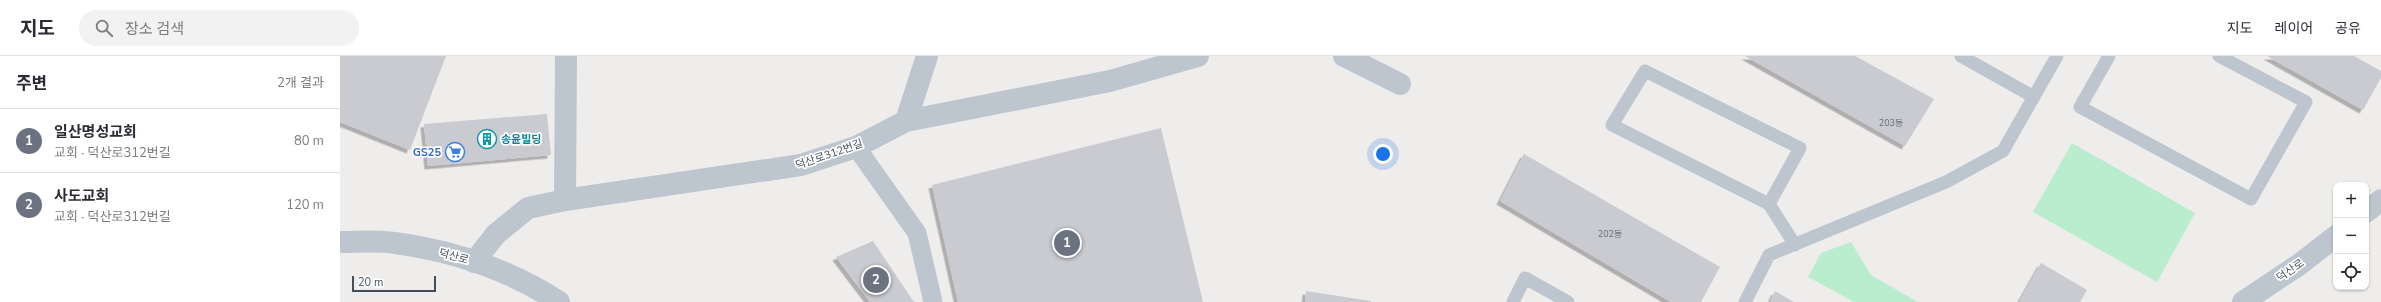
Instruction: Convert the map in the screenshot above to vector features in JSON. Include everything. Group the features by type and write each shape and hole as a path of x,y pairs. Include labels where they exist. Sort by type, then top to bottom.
{"street":[{"path":"565,200 566,56"},
{"path":"906,121 927,56"},
{"name":"덕산로312번길","path":"474,262 496,234 528,208 565,200 802,165 856,147 906,121 1110,81 1198,56"},
{"path":"1344,56 1400,84"},
{"path":"856,147 916,233 933,302"},
{"path":"2369,210 2381,200"},
{"name":"덕산로","path":"2243,302 2300,264 2333,238"},
{"name":"덕산로","path":"340,242 394,243 450,254 505,271 559,302"}],"lane":[{"path":"1745,302 1769,255 1946,182 2003,151 2057,56"},
{"path":"2109,56 2080,107 2251,199 2306,102 2219,56"},
{"path":"1969,58 2034,97"},
{"path":"1769,204 1800,148 1644,71 1612,125 1769,204 1795,245"},
{"path":"1513,302 1525,278 1568,302"}],"green space":[{"path":"2072,143 2195,213 2157,282 2033,212"},
{"path":"1851,242 1871,275 1918,302 1854,302 1808,277 1821,253"}],"building":[{"path":"340,56 446,56 410,150 340,122"},
{"path":"1745,56 1855,56 1934,99 1905,146"},
{"path":"2267,56 2354,56 2381,71 2381,78 2363,110"},
{"name":"송윤빌딩","path":"547,114 551,155 428,166 424,124"},
{"path":"1161,128 1203,302 958,302 932,185"},
{"path":"1524,154 1720,267 1701,302 1671,302 1500,201"},
{"path":"873,241 914,302 870,302 836,257"},
{"path":"2041,263 2087,290 2080,302 2019,302"},
{"path":"1306,291 1371,301 1371,302 1305,302"},
{"path":"1775,291 1794,302 1770,302"}],"place":[{"name":"송윤빌딩","path":"487,139"},
{"name":"GS25","path":"455,152"},
{"name":"일산명성교회","path":"1067,243"},
{"name":"사도교회","path":"876,280"}]}
